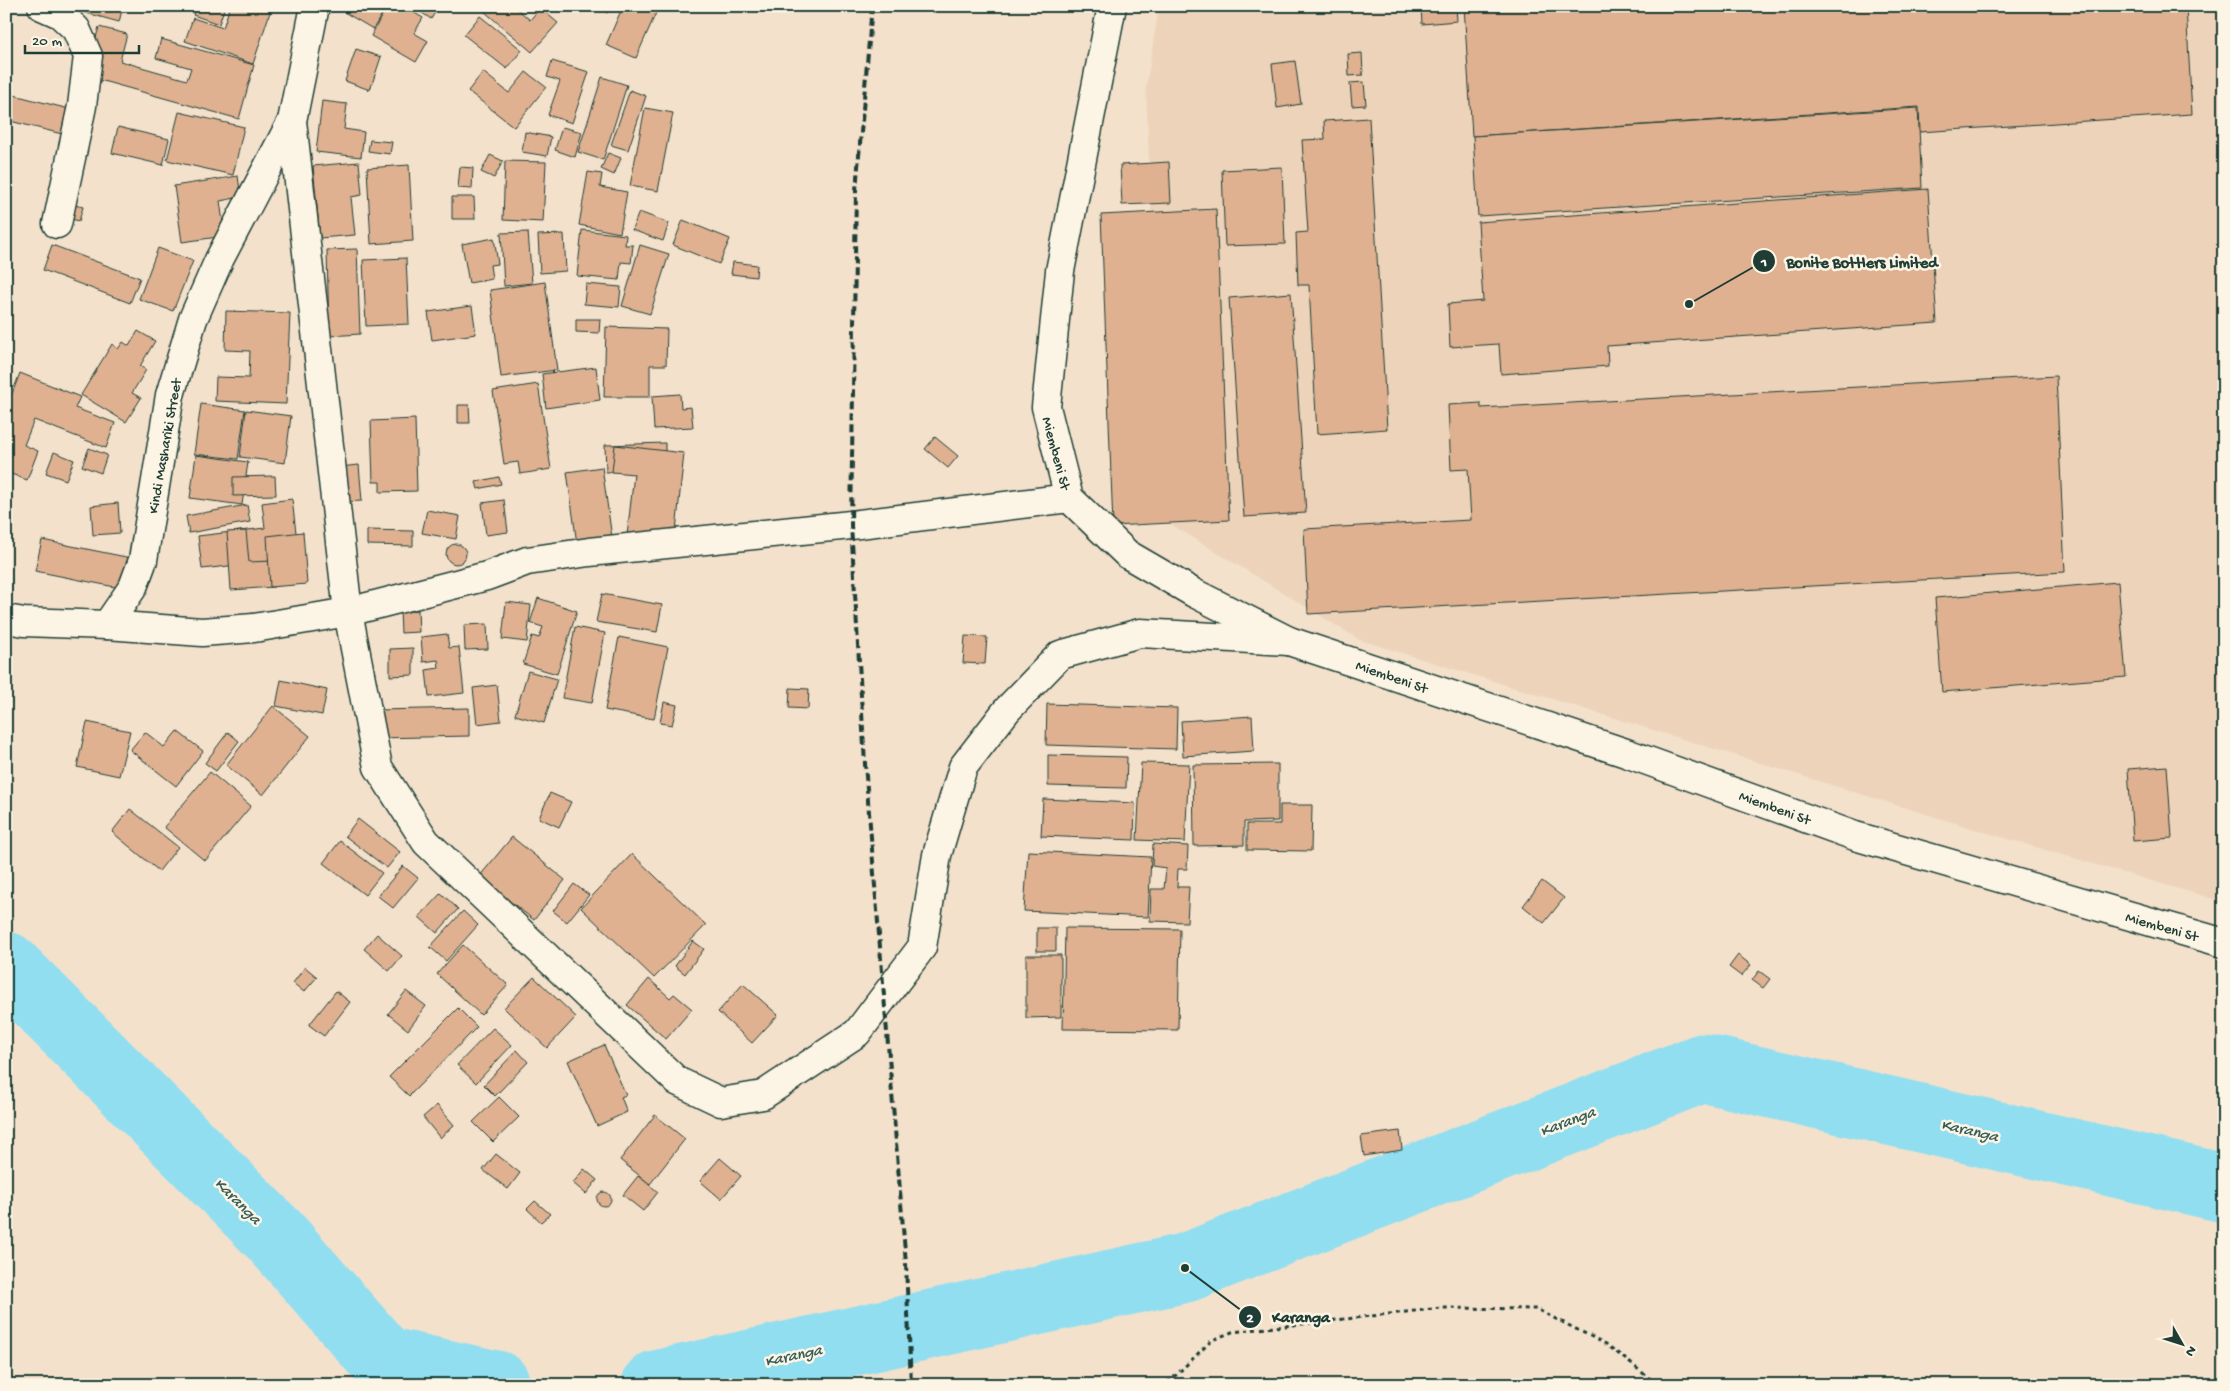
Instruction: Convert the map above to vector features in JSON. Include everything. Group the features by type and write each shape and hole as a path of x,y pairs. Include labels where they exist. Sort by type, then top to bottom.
{"street":[{"path":"42,6 60,14 76,29 88,56 82,106 57,224"},
{"path":"315,6 292,120 348,612 378,768 426,842 677,1081 721,1102 763,1095 857,1033 922,947 937,855 963,767 1007,710 1060,655 1140,633 1290,641"},
{"name":"Miembeni St","path":"1112,6 1060,272 1046,407 1069,498 1127,554 1194,592 1290,641 1626,753 1855,836 2224,944"},
{"name":"Kindi Mashariki Street","path":"107,625 133,587 143,560 170,395 193,319 219,260 292,120"},
{"path":"6,619 24,622 107,625 202,632 254,628 348,612 487,576 527,562 571,554 851,525 1069,498"}],"path":[{"path":"1160,1385 1170,1380 1212,1340 1232,1332 1441,1308 1536,1309 1606,1344 1658,1385"}],"shaded area":[{"path":"1159,6 2224,6 2224,902 1991,834 1360,640 1164,520 1146,88"}],"building":[{"path":"81,6 123,6 119,22 79,11"},
{"path":"196,6 225,6 219,24 193,15"},
{"path":"230,6 272,6 253,64 185,41 193,18 223,28"},
{"path":"348,6 387,6 373,29 344,12"},
{"path":"387,6 403,6 423,18 414,33 428,41 416,62 371,36"},
{"path":"412,6 439,6 431,19"},
{"path":"478,6 514,6 530,20 540,8 558,23 532,52"},
{"path":"598,6 613,6 607,13"},
{"path":"623,6 659,6 636,58 606,45"},
{"path":"1421,6 1456,6 1457,21 1422,24"},
{"path":"1464,6 2186,6 2192,114 1920,132 1919,107 1472,136"},
{"path":"480,16 522,50 507,69 464,35"},
{"path":"99,27 127,34 120,61 187,80 191,68 156,58 161,39 254,65 239,119 85,76"},
{"path":"356,49 381,57 370,90 345,81"},
{"path":"1362,53 1363,75 1349,76 1348,54"},
{"path":"552,61 589,72 572,123 548,115 560,81 547,77"},
{"path":"1295,61 1301,104 1277,108 1272,64"},
{"path":"483,72 509,93 526,72 546,87 514,127 468,91"},
{"path":"602,77 627,85 603,160 578,152"},
{"path":"1364,82 1366,105 1352,106 1350,83"},
{"path":"630,90 646,96 628,150 611,145"},
{"path":"6,93 77,111 70,136 6,120"},
{"path":"322,101 347,104 344,129 364,132 361,157 316,152"},
{"path":"645,108 673,113 658,191 630,186"},
{"path":"1918,108 1922,188 1478,216 1473,136"},
{"path":"179,112 244,127 233,175 167,160"},
{"path":"1369,118 1387,429 1317,434 1309,285 1298,285 1296,233 1308,232 1302,140 1325,139 1324,121"},
{"path":"118,127 169,139 163,165 112,153"},
{"path":"562,127 582,132 575,157 555,150"},
{"path":"525,132 551,137 547,156 522,152"},
{"path":"370,140 392,142 390,154 368,151"},
{"path":"608,153 621,158 614,175 601,169"},
{"path":"490,155 503,161 494,178 481,172"},
{"path":"505,161 546,162 543,222 503,220"},
{"path":"359,162 362,195 351,197 355,235 320,238 313,166"},
{"path":"1169,162 1171,203 1122,205 1120,165"},
{"path":"409,165 413,241 371,244 367,168"},
{"path":"460,167 473,168 472,189 458,188"},
{"path":"1282,167 1285,244 1225,246 1222,170"},
{"path":"588,172 602,174 600,187 627,192 620,233 579,225"},
{"path":"238,176 241,197 220,201 225,236 182,242 174,186"},
{"path":"1928,189 1937,323 1607,346 1608,366 1501,374 1499,344 1450,347 1448,304 1483,301 1478,222"},
{"path":"452,197 474,197 475,219 452,219"},
{"path":"67,203 83,207 79,221 64,217"},
{"path":"1216,209 1229,520 1113,526 1101,215"},
{"path":"639,212 669,223 663,241 632,230"},
{"path":"683,220 730,239 719,264 673,245"},
{"path":"582,230 626,235 625,245 633,245 631,263 621,262 619,280 577,276"},
{"path":"528,232 532,283 504,286 501,233"},
{"path":"564,234 566,271 540,273 538,235"},
{"path":"494,238 498,264 490,265 492,279 469,283 462,244"},
{"path":"52,245 140,278 130,303 43,270"},
{"path":"640,245 669,254 650,314 622,306"},
{"path":"158,248 193,261 173,311 139,299"},
{"path":"357,249 360,334 329,336 327,250"},
{"path":"406,258 409,324 366,326 363,260"},
{"path":"733,262 757,265 756,277 731,274"},
{"path":"545,282 557,370 501,377 490,290"},
{"path":"586,284 621,287 619,307 584,304"},
{"path":"1291,293 1306,513 1244,517 1229,298"},
{"path":"472,306 476,334 432,340 428,312"},
{"path":"226,311 290,313 286,404 215,401 216,377 249,378 250,351 225,350"},
{"path":"576,319 600,319 599,333 576,332"},
{"path":"606,327 667,329 666,365 650,365 650,397 604,397"},
{"path":"138,331 155,341 140,366 146,370 132,393 141,398 126,422 81,395 112,344 118,349 123,342 129,346"},
{"path":"596,367 600,400 546,408 542,374"},
{"path":"20,373 80,397 75,408 115,423 106,448 34,420 24,445 38,451 27,480 6,472 6,409"},
{"path":"2056,376 2065,572 1308,614 1304,529 1471,520 1468,469 1451,470 1448,405 1481,403 1481,408"},
{"path":"538,384 551,469 520,474 518,462 504,464 493,391"},
{"path":"680,394 681,408 691,407 693,427 654,429 652,396"},
{"path":"201,404 245,410 238,459 194,454"},
{"path":"458,405 469,405 470,423 458,423"},
{"path":"246,410 291,416 285,463 240,457"},
{"path":"415,419 417,491 380,492 380,482 373,482 371,421"},
{"path":"935,437 958,456 948,468 925,449"},
{"path":"665,443 665,469 606,472 605,445"},
{"path":"615,445 684,453 675,541 627,536 634,474 612,472"},
{"path":"89,448 107,455 101,473 82,466"},
{"path":"54,452 74,460 66,480 46,473"},
{"path":"196,455 248,462 242,505 190,498"},
{"path":"359,465 362,501 341,502 339,467"},
{"path":"602,467 612,538 577,544 567,472"},
{"path":"275,476 276,495 233,496 233,477"},
{"path":"499,477 501,484 478,489 476,482"},
{"path":"292,499 299,558 202,569 198,536 265,528 262,503"},
{"path":"504,500 508,532 486,535 482,503"},
{"path":"118,503 120,533 93,535 91,506"},
{"path":"247,505 250,522 189,533 186,516"},
{"path":"427,510 460,516 456,539 422,533"},
{"path":"367,530 413,531 413,546 367,545"},
{"path":"246,531 249,562 271,561 274,587 231,590 227,532"},
{"path":"303,532 307,584 270,587 267,536"},
{"path":"42,540 131,558 125,589 35,571"},
{"path":"456,544 463,547 466,554 463,561 456,564 449,561 446,554 449,547"},
{"path":"2118,582 2126,677 1942,692 1935,598"},
{"path":"602,594 662,605 657,632 596,622"},
{"path":"538,598 577,611 557,674 523,664 532,636 539,638 543,627 530,623"},
{"path":"506,602 531,605 527,642 502,639"},
{"path":"418,610 419,632 401,633 400,611"},
{"path":"487,624 488,649 465,650 464,625"},
{"path":"575,627 605,633 592,703 562,698"},
{"path":"447,634 449,648 459,647 464,693 429,697 426,670 439,668 438,660 423,662 421,637"},
{"path":"965,636 987,637 985,664 963,663"},
{"path":"619,637 668,647 654,719 605,710"},
{"path":"413,648 413,675 390,676 390,649"},
{"path":"528,671 557,679 544,723 515,715"},
{"path":"281,680 327,690 322,715 276,706"},
{"path":"497,685 501,721 477,724 473,688"},
{"path":"790,688 809,689 808,709 789,708"},
{"path":"664,702 677,705 672,725 660,723"},
{"path":"1047,704 1177,708 1176,749 1046,745"},
{"path":"273,706 310,736 263,795 226,765"},
{"path":"469,708 469,736 378,738 377,710"},
{"path":"1252,716 1254,751 1183,756 1181,721"},
{"path":"87,722 130,731 119,776 77,767"},
{"path":"177,731 203,751 176,786 130,750 145,732 164,747"},
{"path":"228,732 239,741 216,771 205,763"},
{"path":"1048,755 1127,757 1126,788 1048,786"},
{"path":"1141,763 1189,764 1185,842 1137,840"},
{"path":"1278,764 1278,821 1244,822 1244,845 1194,846 1193,765"},
{"path":"2167,766 2172,838 2133,841 2128,769"},
{"path":"210,772 251,806 205,861 164,827"},
{"path":"550,793 571,802 559,827 539,818"},
{"path":"1043,799 1135,803 1134,840 1041,836"},
{"path":"1280,805 1312,805 1311,851 1247,850 1247,824 1280,824"},
{"path":"130,809 178,847 159,871 112,832"},
{"path":"358,819 400,852 387,868 345,836"},
{"path":"512,837 565,880 534,920 479,877"},
{"path":"340,841 382,873 365,895 323,863"},
{"path":"1153,844 1188,846 1187,869 1178,869 1177,887 1189,887 1187,922 1150,921 1151,889 1164,889 1166,868 1152,866"},
{"path":"1028,851 1151,857 1148,917 1024,911"},
{"path":"632,854 706,925 654,978 581,908"},
{"path":"403,866 418,878 393,908 378,896"},
{"path":"1542,881 1564,898 1544,923 1523,906"},
{"path":"574,884 589,895 567,922 553,911"},
{"path":"441,893 458,909 437,933 419,917"},
{"path":"463,911 478,925 446,961 430,947"},
{"path":"1037,928 1056,928 1056,951 1037,951"},
{"path":"1065,928 1180,929 1178,1030 1063,1029"},
{"path":"377,934 402,956 389,971 364,949"},
{"path":"693,941 704,949 685,974 675,966"},
{"path":"463,945 508,985 481,1015 437,974"},
{"path":"1026,955 1061,955 1061,1017 1026,1018"},
{"path":"1738,955 1751,965 1741,976 1729,967"},
{"path":"305,967 317,977 304,992 293,983"},
{"path":"1759,971 1770,979 1763,988 1752,980"},
{"path":"534,977 576,1017 547,1048 504,1008"},
{"path":"649,979 670,998 674,994 692,1009 666,1039 627,1005"},
{"path":"743,984 778,1015 752,1043 718,1012"},
{"path":"336,991 350,1002 324,1036 309,1025"},
{"path":"406,991 426,1006 408,1030 388,1014"},
{"path":"458,1008 477,1027 409,1096 389,1077"},
{"path":"493,1028 512,1045 476,1083 457,1065"},
{"path":"604,1045 626,1095 621,1097 627,1112 597,1126 568,1061"},
{"path":"517,1050 528,1062 495,1096 484,1085"},
{"path":"499,1097 519,1117 493,1142 473,1122"},
{"path":"437,1105 454,1125 440,1138 423,1117"},
{"path":"655,1115 685,1139 650,1184 620,1160"},
{"path":"1400,1131 1402,1150 1364,1156 1361,1136"},
{"path":"496,1154 520,1173 508,1189 483,1170"},
{"path":"720,1158 741,1176 721,1199 700,1181"},
{"path":"584,1169 597,1180 586,1194 573,1183"},
{"path":"638,1176 658,1192 643,1211 623,1195"},
{"path":"604,1192 609,1194 611,1199 609,1204 604,1206 599,1204 597,1199 599,1194"},
{"path":"535,1201 550,1214 541,1222 527,1209"}],"waterway":[{"name":"Karanga","path":"6,966 276,1237 384,1361 496,1385"},
{"name":"Karanga","path":"656,1385 1185,1268 1703,1068 2224,1188"}],"railway":[{"path":"872,6 856,190 851,525 865,764 906,1264 911,1385"}],"place":[{"name":"Bonite Bottlers Limited","path":"1689,304"},
{"name":"Karanga","path":"1185,1268"}]}
